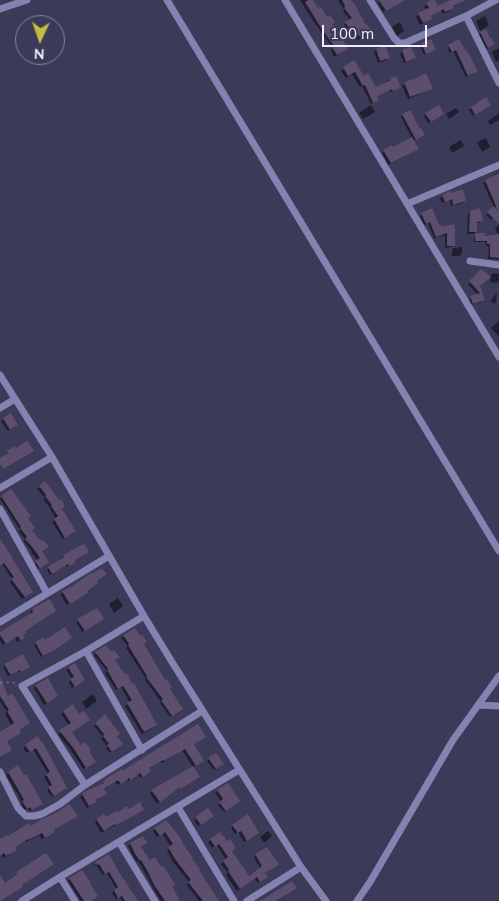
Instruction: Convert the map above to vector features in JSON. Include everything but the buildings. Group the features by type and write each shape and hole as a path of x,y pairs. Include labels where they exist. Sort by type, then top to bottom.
{"street":[{"path":"0,9 27,0"},
{"path":"166,0 499,551"},
{"path":"285,0 499,356"},
{"path":"370,0 399,43 405,43 466,16 496,0"},
{"path":"466,16 497,75 499,84"},
{"path":"407,204 499,165"},
{"path":"470,260 499,265"},
{"path":"0,375 52,457 144,616 202,711 300,867 326,901"},
{"path":"0,408 15,399"},
{"path":"0,488 52,457"},
{"path":"0,509 48,593"},
{"path":"0,622 109,556"},
{"path":"85,785 22,686 144,616"},
{"path":"86,651 142,750"},
{"path":"357,901 453,740 499,676"},
{"path":"478,704 499,706"},
{"path":"0,772 18,808 26,816 42,814 202,711"},
{"path":"22,901 239,770"},
{"path":"178,807 234,901"},
{"path":"119,842 155,901"},
{"path":"247,901 300,867"},
{"path":"60,877 75,901"}],"path":[{"path":"0,683 10,682 22,686"}]}
